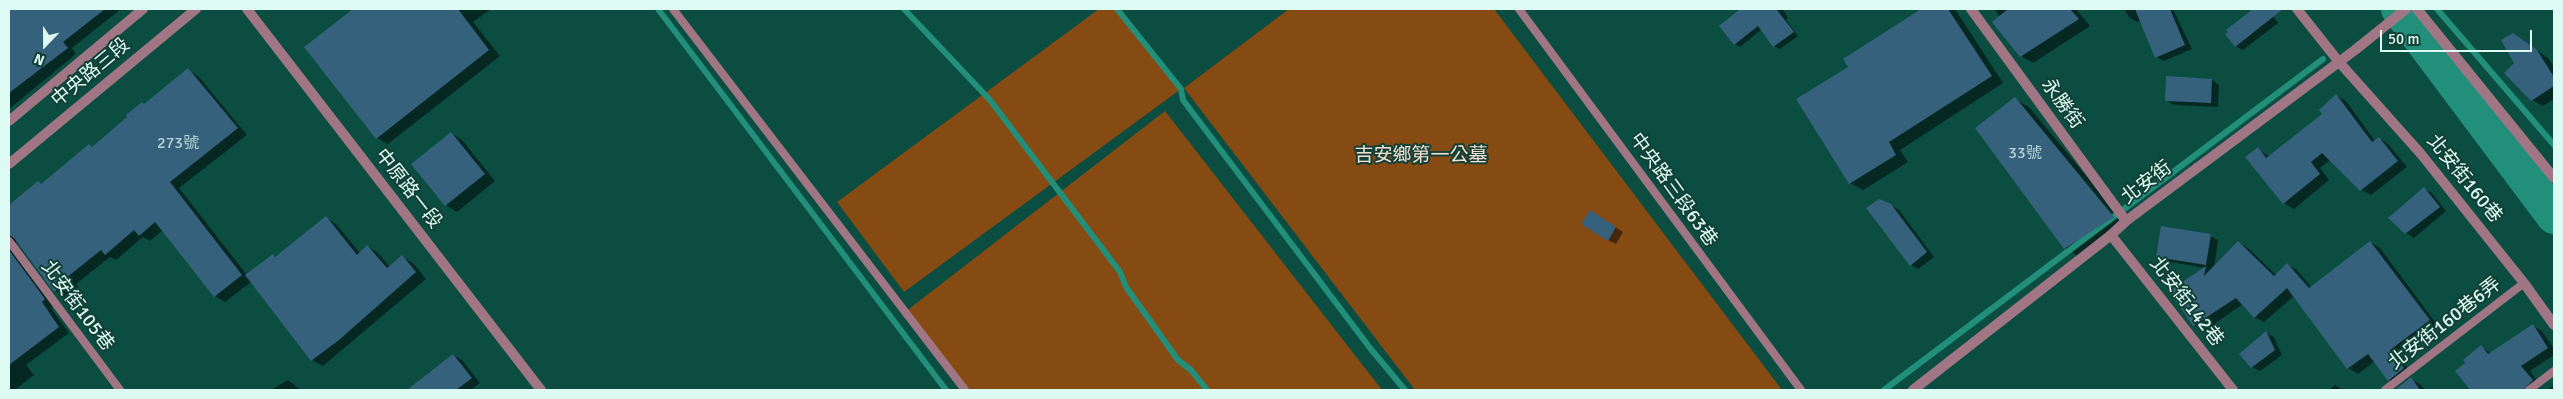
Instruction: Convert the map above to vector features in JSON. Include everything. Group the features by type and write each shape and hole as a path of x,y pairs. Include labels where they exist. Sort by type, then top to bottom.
{"street":[{"name":"中央路三段","path":"9,121 143,9"},
{"name":"中央路三段","path":"9,164 196,9"},
{"name":"中原路一段","path":"247,9 541,390"},
{"name":"永勝街","path":"1970,9 2126,221"},
{"name":"北安街160巷","path":"2297,9 2339,62 2421,154 2524,283 2554,325"},
{"name":"北安街","path":"1913,390 2111,235 2126,221 2355,50 2406,9"},
{"path":"2417,9 2554,178"},
{"name":"北安街142巷","path":"2111,235 2233,390"}],"lane":[{"path":"673,9 965,390"},
{"name":"中央路三段63巷","path":"1520,9 1801,390"},
{"name":"北安街105巷","path":"9,241 120,390"},
{"name":"北安街160巷6弄","path":"2386,390 2524,283"},
{"path":"2529,390 2554,371"}],"green space":[{"path":"1099,9 1121,9 1181,89 904,292 837,202"},
{"name":"吉安鄉第一公墓","path":"1289,9 1494,9 1782,390 1415,390 1184,88"},
{"path":"1165,111 1382,390 966,390 905,312"}],"building":[{"path":"9,9 105,9 63,42 68,48 9,93"},
{"path":"353,9 458,9 489,50 376,139 304,47"},
{"path":"1740,9 1779,9 1777,10 1794,32 1773,47 1758,26 1734,45 1719,26"},
{"path":"1921,9 1948,9 1992,76 1889,142 1896,155 1849,184 1796,99 1848,67 1843,59"},
{"path":"2008,9 2070,9 2079,19 2020,57 1992,22"},
{"path":"2135,9 2170,9 2185,45 2155,58"},
{"path":"2253,9 2283,9 2235,47 2225,34 2228,32 2226,30"},
{"path":"2513,33 2537,50 2554,77 2554,86 2531,101 2504,73 2514,63 2501,40"},
{"path":"188,68 238,128 170,182 242,275 214,297 155,222 139,236 134,230 105,255 101,250 66,278 69,281 54,292 14,238 9,235 9,205 38,181 41,184 89,144 92,147 127,117 126,115 142,102 144,104"},
{"path":"2166,76 2212,79 2211,103 2165,101"},
{"path":"2336,94 2372,142 2379,137 2398,161 2360,191 2322,153 2311,162 2320,174 2283,204 2245,157 2258,147 2266,158 2322,114 2319,110"},
{"path":"2015,97 2114,217 2064,249 1975,128"},
{"path":"451,132 485,174 445,206 411,164"},
{"path":"2424,187 2440,207 2405,234 2388,218"},
{"path":"1879,199 1891,204 1927,252 1910,266 1866,208"},
{"path":"1590,210 1616,227 1608,241 1581,224"},
{"path":"326,216 357,255 367,245 387,268 402,255 416,272 339,340 311,361 245,275 273,254 275,257"},
{"path":"2161,226 2211,234 2206,265 2156,257"},
{"path":"2238,241 2274,276 2287,263 2309,288 2370,241 2430,320 2390,350 2404,368 2388,381 2368,354 2347,369 2287,288 2254,318 2236,298 2193,326 2169,291 2206,266 2204,276"},
{"path":"9,250 45,299 42,302 59,327 9,365"},
{"path":"2533,324 2548,348 2521,366 2533,380 2523,390 2470,390 2455,371 2465,363 2463,360 2481,345 2488,354"},
{"path":"2266,331 2275,350 2251,368 2239,354"},
{"path":"453,354 472,378 456,390 407,390"},
{"path":"2411,377 2420,390 2395,390"}],"waterway":[{"path":"658,9 946,390"},
{"path":"904,9 990,100 1120,272 1126,287 1178,360 1191,370 1207,390"},
{"path":"1117,9 1181,89 1183,100 1370,348 1405,390"},
{"path":"2399,9 2554,216"},
{"path":"2437,9 2554,145"},
{"path":"1884,390 2323,59"}]}
